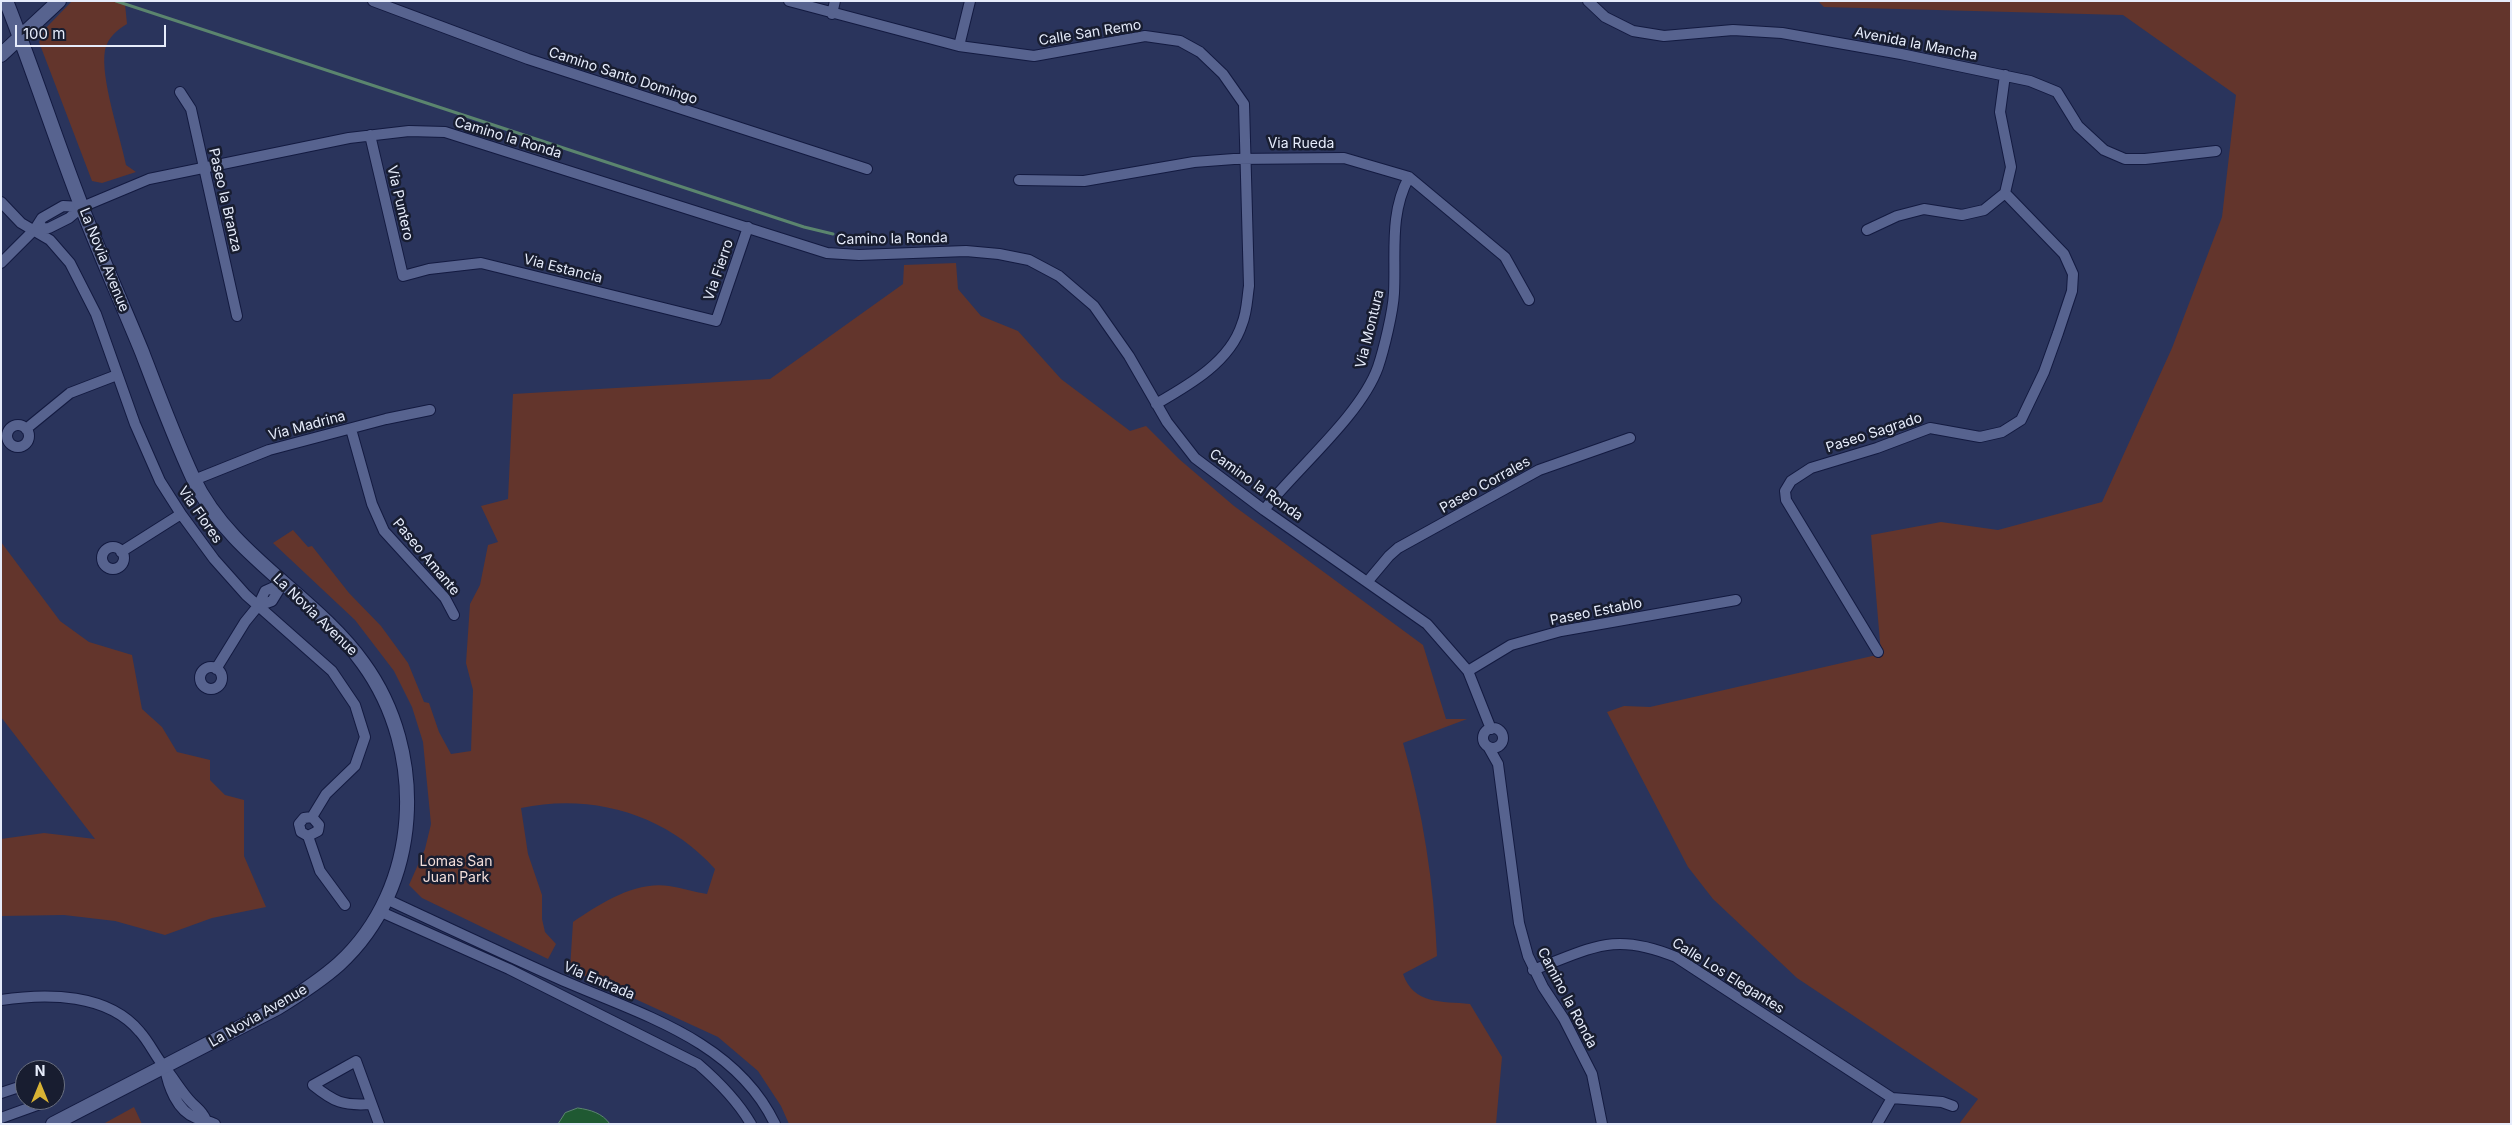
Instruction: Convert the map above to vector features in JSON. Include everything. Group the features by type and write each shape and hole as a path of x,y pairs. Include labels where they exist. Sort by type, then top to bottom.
{"main road":[{"name":"La Novia Avenue","path":"6,1 82,207 194,480 222,523 331,627 362,662 386,698 400,738 407,777 407,812 404,846 386,899 366,933 340,963 310,987 277,1008 53,1124"},
{"path":"1,55 60,1"}],"street":[{"name":"Camino Santo Domingo","path":"374,1 528,59 867,168"},
{"name":"Calle San Remo","path":"789,1 832,14 959,46 1034,56 1145,36 1180,41 1200,52 1223,74 1244,104 1249,286 1242,326 1226,353 1203,373 1156,404"},
{"path":"832,14 836,1"},
{"path":"959,46 970,1"},
{"name":"Avenida la Mancha","path":"1588,1 1605,17 1633,32 1664,36 1733,30 1782,33 2030,81 2057,92 2078,126 2104,150 2125,159 2145,159 2216,151"},
{"path":"1867,230 1897,216 1924,209 1962,215 1984,210 2004,193 2011,167 2000,112 2005,75"},
{"name":"Paseo la Branza","path":"180,92 191,109 237,316"},
{"name":"Camino la Ronda","path":"1,263 35,229 42,218 63,206 82,207 149,179 370,135 409,130 444,132 827,254 859,256 966,252 999,254 1028,260 1059,276 1094,306 1129,356 1156,404 1195,458 1264,510 1427,624 1468,671 1490,729"},
{"name":"Via Puntero","path":"370,135 403,276"},
{"name":"Via Rueda","path":"1019,180 1084,181 1194,162 1246,159 1344,158 1409,177 1505,257 1529,300"},
{"name":"Via Montura","path":"1264,510 1354,408 1377,368 1394,295 1395,220 1402,191 1409,177"},
{"name":"Paseo Sagrado","path":"1878,652 1786,500 1785,491 1791,481 1811,468 1877,448 1930,428 1980,437 2002,432 2021,420 2044,372 2072,291 2073,274 2064,254 2004,193"},
{"name":"Via Flores","path":"1,202 21,223 35,229 50,240 70,262 96,314 135,424 160,481 181,514 214,559 258,606 332,671 355,705 365,737 355,766 326,794 312,817"},
{"name":"Via Fierro","path":"716,321 748,228"},
{"name":"Via Estancia","path":"403,276 429,269 481,263 716,321"},
{"path":"26,429 70,393 117,375"},
{"name":"Via Madrina","path":"194,480 248,457 430,410"},
{"name":"Paseo Amante","path":"351,429 372,504 384,531 445,598 454,616"},
{"name":"Paseo Corrales","path":"1368,581 1388,556 1398,548 1526,477 1554,464 1630,438"},
{"path":"121,552 181,514"},
{"path":"216,669 244,622 258,606 272,601 283,583"},
{"name":"Paseo Establo","path":"1468,671 1511,645 1561,631 1736,600"},
{"name":"Camino la Ronda","path":"1498,764 1503,739 1502,733 1497,729 1490,729 1485,732 1483,738 1498,764 1519,923 1533,970 1564,1019 1592,1074 1602,1124"},
{"path":"1489,748 1496,748 1501,745"},
{"name":"Via Flores","path":"308,836 318,831 319,825 312,817"},
{"name":"Via Flores","path":"312,817 304,818 299,824 301,832 308,836 320,871 345,905"},
{"name":"Via Entrada","path":"386,899 554,977 673,1028 700,1042 740,1074 775,1124"},
{"name":"Via Entrada","path":"379,911 548,989 698,1064 720,1083 741,1107 751,1124"},
{"name":"Calle Los Elegantes","path":"1533,970 1594,946 1616,943 1636,944 1657,949 1676,957 1892,1098"},
{"path":"548,989 554,977"},
{"path":"1,1000 41,997 96,1002 112,1009 140,1031 164,1067 211,1122"},
{"path":"371,1104 351,1106 333,1101 313,1085 356,1061 380,1124"},
{"path":"1,1093 15,1088"},
{"path":"1877,1124 1892,1098 1942,1102 1954,1106"},
{"path":"1,1118 23,1110"}],"green space":[{"path":"72,1 116,1 125,4 127,24 116,31 108,41 104,62 111,107 126,165 136,172 102,183 92,181 39,42 45,29"},
{"path":"1818,1 2511,1 2511,1124 1959,1124 1978,1099 1797,978 1713,899 1688,867 1607,712 1624,706 1650,707 1881,654 1871,535 1941,522 1998,530 2102,502 2172,348 2222,217 2236,95 2123,15 1824,7"},
{"name":"Lomas San Juan Park","path":"956,263 958,289 981,316 1018,331 1061,379 1130,431 1146,426 1179,459 1234,506 1423,645 1446,719 1467,719 1403,743 1422,822 1430,875 1437,956 1403,974 1408,984 1421,996 1439,1001 1470,1004 1502,1057 1496,1124 789,1124 781,1106 758,1071 718,1037 570,969 573,922 606,901 630,890 656,885 707,894 715,869 696,850 674,834 626,812 601,806 574,803 521,808 528,854 542,895 542,919 545,932 556,944 548,959 422,898 409,885 425,849 431,824 423,742 412,707 394,671 355,620 273,543 293,530 308,547 312,546 349,593 381,626 408,663 424,702 429,703 439,732 451,754 471,751 473,690 466,663 470,604 480,585 488,545 498,542 481,506 508,499 513,394 770,379 903,284 904,265"},
{"path":"1,542 60,621 89,642 132,655 142,709 162,727 177,752 210,760 210,780 225,795 244,800 244,856 266,907 212,918 165,935 115,921 64,915 1,916 1,839 44,833 95,839 1,717"},
{"path":"134,1107 142,1124 103,1124 105,1123"}],"shaded area":[{"path":"578,1108 596,1113 610,1124 558,1124 565,1113"}],"waterway":[{"path":"116,1 804,227 833,234"}]}
